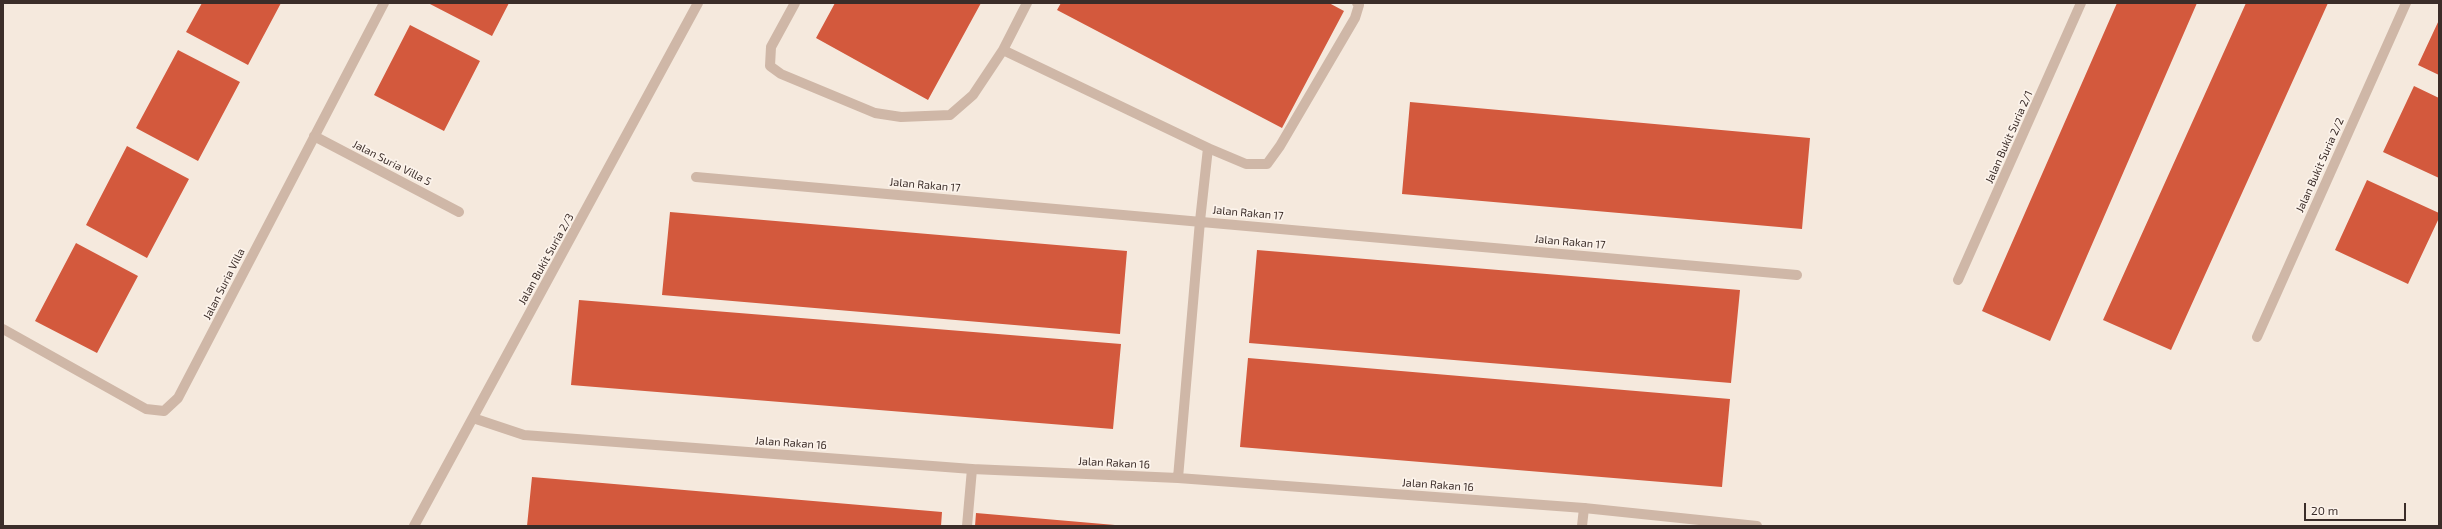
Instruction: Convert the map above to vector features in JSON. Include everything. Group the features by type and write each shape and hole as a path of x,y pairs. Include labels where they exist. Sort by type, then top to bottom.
{"street":[{"name":"Jalan Suria Villa","path":"3,329 146,408 164,411 178,398 384,3"},
{"name":"Jalan Bukit Suria 2/3","path":"414,526 698,3"},
{"path":"795,3 771,47 770,66 781,74 875,113 901,117 950,115 974,95 1003,50 1027,3"},
{"path":"1003,50 1208,148 1246,164 1266,164 1280,146 1355,18 1357,3"},
{"name":"Jalan Bukit Suria 2/1","path":"1958,280 2081,3"},
{"name":"Jalan Bukit Suria 2/2","path":"2257,337 2406,3"},
{"name":"Jalan Suria Villa 5","path":"314,136 459,212"},
{"path":"1178,478 1200,221 1208,148"},
{"name":"Jalan Rakan 17","path":"696,177 1797,275"},
{"name":"Jalan Rakan 16","path":"473,418 524,435 972,469 1178,478 1584,508 1757,526"},
{"path":"967,526 972,469"},
{"path":"1582,526 1584,508"}],"building":[{"path":"202,3 281,3 248,65 186,32"},
{"path":"428,3 509,3 492,36"},
{"path":"835,3 981,3 928,100 816,38"},
{"path":"1061,3 1329,3 1344,11 1282,128 1057,10"},
{"path":"2117,3 2197,3 2050,341 1982,311"},
{"path":"2246,3 2328,3 2171,350 2103,320"},
{"path":"2439,20 2439,75 2418,65"},
{"path":"410,25 480,61 444,131 374,95"},
{"path":"178,50 240,82 198,161 136,128"},
{"path":"2414,86 2439,98 2439,178 2383,152"},
{"path":"1410,102 1810,138 1802,229 1402,194"},
{"path":"127,146 189,179 147,258 86,225"},
{"path":"2367,180 2439,213 2439,218 2408,284 2335,250"},
{"path":"670,212 1127,251 1120,334 662,295"},
{"path":"76,243 138,276 97,353 35,321"},
{"path":"1257,250 1740,290 1731,383 1249,343"},
{"path":"579,300 1121,344 1113,429 571,385"},
{"path":"1248,358 1730,399 1722,487 1240,447"},
{"path":"532,477 942,512 941,526 527,526"},
{"path":"976,513 1115,525 1115,526 975,526"}]}
